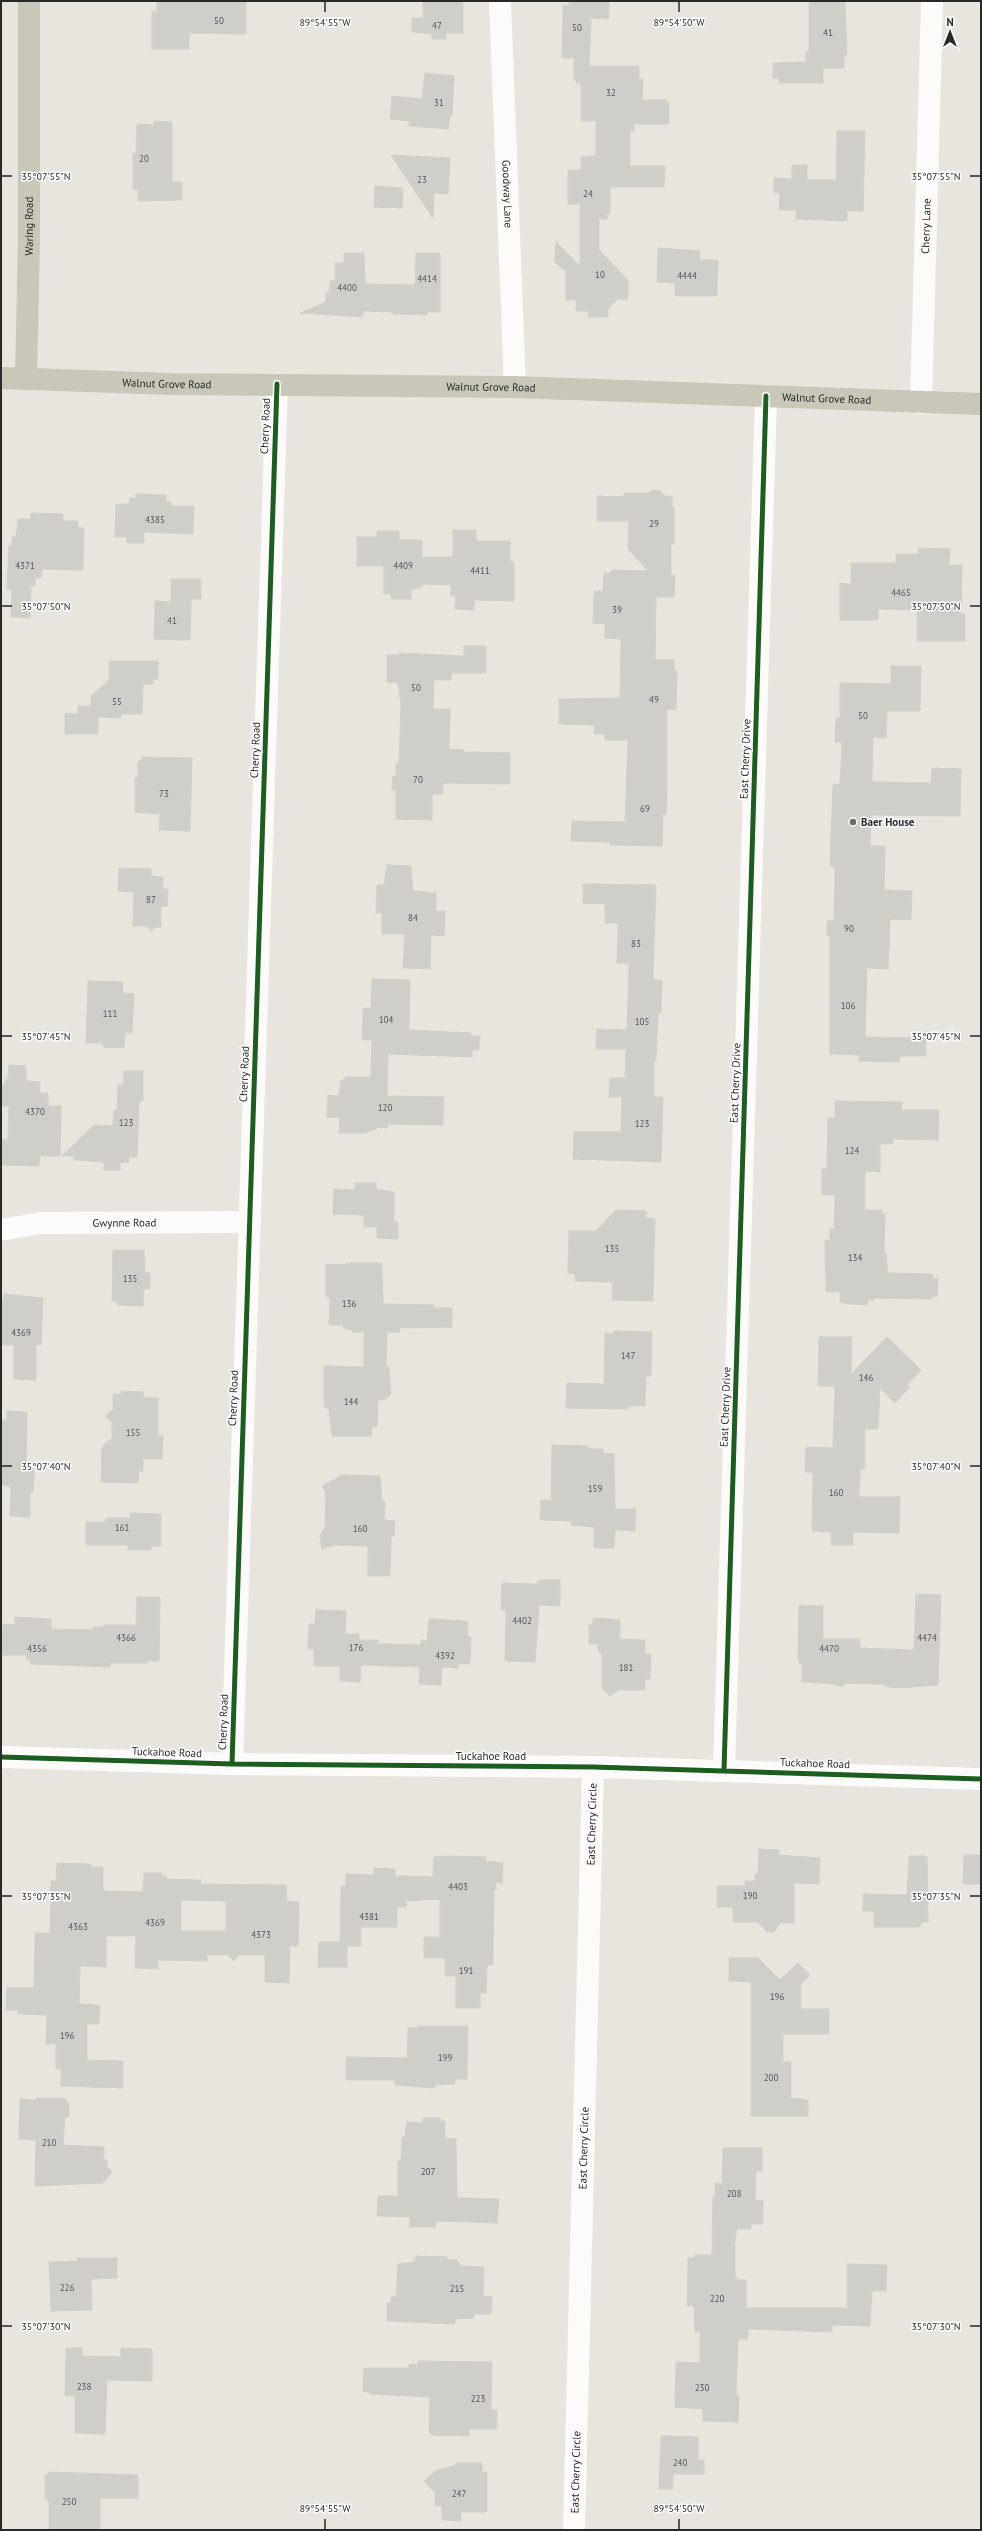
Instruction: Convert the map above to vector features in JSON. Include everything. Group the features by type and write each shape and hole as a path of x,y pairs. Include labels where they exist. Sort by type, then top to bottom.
{"main road":[{"name":"Waring Road","path":"26,378 29,239 29,1"},
{"name":"Walnut Grove Road","path":"1,378 170,384 277,384 410,388 515,387 981,404"}],"street":[{"name":"Goodway Lane","path":"500,1 515,387"},
{"name":"Cherry Lane","path":"921,403 932,1"},
{"name":"Cherry Road","path":"232,1764 277,384"},
{"name":"East Cherry Drive","path":"724,1770 766,396"},
{"name":"Gwynne Road","path":"1,1230 41,1222 249,1222"},
{"name":"Tuckahoe Road","path":"1,1757 232,1764 593,1767 981,1779"},
{"name":"East Cherry Circle","path":"574,2530 593,1767"}],"building":[{"path":"157,1 246,1 246,34 189,33 189,49 152,49 152,12 157,12"},
{"path":"423,1 463,1 463,33 446,33 446,39 432,39 432,34 412,32 412,18 423,18"},
{"path":"569,1 609,1 609,19 591,18 589,66 639,66 639,79 643,79 642,100 667,100 667,103 669,103 669,124 634,124 634,131 630,131 630,166 665,166 664,187 610,187 610,214 607,214 607,219 599,219 599,250 628,280 628,299 618,299 608,308 608,317 588,317 589,311 576,311 576,300 566,300 566,269 562,269 555,262 556,242 580,266 580,204 568,204 568,170 581,170 581,157 596,155 596,121 581,121 581,83 576,83 576,79 574,79 574,58 562,58 563,5 569,5"},
{"path":"809,1 845,1 847,55 844,55 844,68 823,68 823,83 779,83 779,78 773,78 773,63 806,62 806,52 809,52"},
{"path":"425,73 454,76 452,116 450,116 448,129 409,126 409,121 390,119 392,96 422,99"},
{"path":"154,121 172,122 172,182 182,182 182,200 138,201 138,189 133,189 133,153 136,154 137,124 154,125"},
{"path":"837,131 865,131 863,211 847,211 847,221 796,219 797,210 779,210 780,193 774,193 774,178 792,179 792,165 807,165 807,180 836,180"},
{"path":"391,155 450,158 448,194 434,193 433,218"},
{"path":"375,186 403,188 402,208 374,207"},
{"path":"658,248 700,251 699,260 718,260 717,296 675,296 675,283 657,282"},
{"path":"344,253 364,253 365,284 415,285 416,253 440,253 440,312 427,312 427,315 363,311 363,317 300,313 326,302 326,293 329,293 330,281 335,281 335,263 344,263"},
{"path":"652,490 659,490 665,496 672,496 672,508 674,508 674,544 671,544 671,575 675,575 674,597 656,597 655,660 674,660 674,671 677,671 676,710 667,709 667,791 666,814 663,814 662,846 610,845 610,842 571,841 572,821 625,822 628,740 605,740 605,734 594,734 595,725 559,724 559,699 620,698 621,639 605,638 605,624 593,623 594,591 603,591 604,573 611,573 611,570 648,571 628,549 629,521 597,521 597,496 624,497 624,493 649,493"},
{"path":"136,494 166,495 166,501 171,502 171,506 194,506 193,534 144,532 144,543 127,543 127,537 115,537 116,504 129,504 130,498 136,498"},
{"path":"31,513 63,514 63,521 78,521 78,527 84,528 83,570 42,569 41,578 35,578 35,586 31,586 30,618 11,617 12,589 7,589 9,545 12,545 12,537 16,537 18,519 31,519"},
{"path":"453,530 476,530 476,541 510,541 510,562 514,562 514,601 474,600 474,610 455,609 456,596 451,596 451,585 422,584 422,587 411,590 411,599 391,599 391,594 384,594 384,566 357,566 357,537 377,537 377,531 399,531 399,540 422,540 422,557 453,557"},
{"path":"919,548 950,549 949,565 962,565 961,614 965,614 965,641 917,641 917,610 878,609 878,620 840,620 840,583 851,584 851,563 896,563 896,554 918,554"},
{"path":"171,579 201,579 201,599 191,599 190,640 154,639 155,601 171,602"},
{"path":"464,646 486,646 486,673 451,673 451,680 434,680 433,709 450,709 449,749 464,750 464,752 510,753 510,784 443,783 443,794 432,794 432,820 396,819 396,790 392,790 393,776 396,776 396,763 399,763 401,705 398,683 387,682 387,655 399,655 399,653 464,656"},
{"path":"109,661 158,661 158,679 153,679 153,684 143,684 142,714 121,714 121,718 98,717 98,734 65,734 65,713 78,714 78,706 91,706 91,696 109,680"},
{"path":"891,666 921,666 920,711 887,711 886,738 873,737 872,782 931,783 932,768 961,769 960,816 871,815 870,846 885,846 884,890 912,891 911,920 890,919 888,969 867,968 865,1037 926,1038 926,1056 900,1056 899,1062 859,1061 859,1055 830,1054 830,935 827,935 827,921 834,921 835,867 830,866 833,784 840,784 842,742 835,742 836,718 840,718 840,683 891,684"},
{"path":"143,757 192,758 190,831 159,830 160,814 135,812 135,778 138,777 138,763"},
{"path":"387,865 411,866 413,891 436,893 436,911 445,911 444,936 431,935 430,969 403,968 405,934 382,934 382,913 376,913 377,885 384,885"},
{"path":"119,868 151,869 151,876 163,877 163,889 168,889 167,907 161,906 161,927 156,927 151,931 147,926 133,926 134,892 118,891"},
{"path":"583,884 656,885 653,980 662,980 661,1013 658,1013 656,1060 654,1060 654,1097 663,1097 661,1162 573,1159 574,1132 621,1132 622,1097 609,1097 610,1078 625,1078 626,1049 596,1049 597,1029 627,1030 629,963 617,963 618,923 605,923 605,904 583,903"},
{"path":"372,979 410,980 409,1030 471,1033 471,1036 480,1036 479,1050 472,1050 472,1057 388,1054 387,1096 444,1097 443,1125 388,1124 388,1128 380,1127 366,1133 339,1133 340,1118 327,1117 328,1095 339,1096 341,1080 345,1080 345,1077 371,1077 372,1040 362,1040 363,1008 371,1008"},
{"path":"88,981 123,982 122,993 134,994 132,1033 125,1033 124,1048 103,1047 103,1043 86,1043"},
{"path":"9,1065 26,1066 26,1081 40,1082 40,1093 48,1093 48,1106 61,1106 60,1156 40,1156 39,1166 1,1165 1,1139 8,1140 9,1106 1,1106 1,1085 5,1085 5,1079 8,1079"},
{"path":"124,1071 143,1071 143,1101 139,1101 137,1157 129,1157 129,1163 120,1162 120,1170 104,1170 104,1162 74,1160 74,1156 62,1156 94,1125 113,1126 114,1110 117,1110 118,1085 123,1085"},
{"path":"835,1101 902,1102 901,1110 939,1110 938,1140 893,1139 893,1144 880,1144 880,1172 865,1171 865,1210 882,1210 882,1214 885,1214 884,1253 886,1253 888,1273 933,1274 932,1278 938,1278 937,1296 932,1296 932,1299 874,1298 874,1300 868,1300 868,1305 849,1304 840,1302 840,1292 826,1292 825,1240 830,1240 830,1229 834,1229 835,1195 822,1195 822,1169 827,1169 828,1118 835,1118"},
{"path":"355,1183 376,1183 376,1189 394,1192 394,1222 398,1222 398,1239 377,1238 377,1227 364,1227 364,1215 333,1214 334,1189 355,1190"},
{"path":"616,1210 646,1211 646,1218 655,1219 653,1301 612,1300 613,1282 575,1281 575,1274 568,1273 569,1231 596,1231"},
{"path":"113,1250 144,1250 145,1273 150,1273 150,1289 144,1289 143,1306 117,1305 117,1301 112,1301"},
{"path":"346,1263 382,1263 383,1304 434,1305 433,1308 452,1308 452,1327 400,1328 400,1332 387,1332 386,1367 389,1367 391,1394 384,1400 378,1400 377,1427 372,1427 371,1436 332,1436 329,1410 324,1406 324,1366 364,1367 364,1332 352,1332 352,1330 343,1328 343,1325 329,1325 330,1299 326,1297 326,1264 346,1265"},
{"path":"4,1294 43,1298 41,1345 36,1345 36,1380 14,1379 14,1345 1,1345 1,1299 4,1299"},
{"path":"614,1331 652,1332 651,1376 646,1376 645,1406 628,1406 628,1409 566,1408 567,1383 604,1384 605,1333 614,1334"},
{"path":"819,1337 852,1337 851,1374 887,1337 921,1370 907,1385 910,1387 895,1403 880,1388 878,1429 865,1429 865,1469 860,1469 859,1497 900,1497 899,1533 853,1532 853,1545 831,1545 831,1532 812,1531 813,1473 805,1472 806,1447 833,1448 835,1386 818,1386"},
{"path":"122,1391 144,1392 143,1397 158,1398 158,1436 163,1436 162,1459 143,1459 143,1471 139,1471 138,1483 101,1482 102,1447 112,1438 112,1422 105,1416 113,1410 113,1394 122,1394"},
{"path":"7,1411 27,1412 26,1462 33,1462 34,1478 33,1492 30,1492 30,1517 10,1516 11,1486 2,1485 1,1482 1,1420 7,1420"},
{"path":"552,1445 588,1446 588,1449 603,1449 603,1453 614,1454 615,1509 636,1509 635,1531 615,1530 614,1548 594,1548 594,1527 571,1525 571,1521 540,1520 541,1500 551,1500"},
{"path":"342,1475 380,1476 382,1501 385,1501 384,1520 395,1521 394,1536 391,1536 390,1576 368,1576 368,1546 335,1545 322,1549 320,1536 325,1527 326,1493 322,1486"},
{"path":"130,1513 161,1514 161,1546 151,1546 151,1550 128,1550 128,1545 86,1545 86,1522 106,1522 106,1518 130,1518"},
{"path":"538,1580 560,1580 560,1606 539,1605 535,1662 505,1661 506,1610 501,1610 502,1583 538,1584"},
{"path":"916,1594 941,1595 938,1685 897,1688 885,1686 885,1684 846,1683 842,1687 833,1684 802,1682 802,1666 798,1660 799,1605 823,1606 823,1639 860,1639 860,1648 914,1650"},
{"path":"137,1597 160,1597 159,1661 148,1661 147,1663 110,1663 110,1667 31,1664 31,1660 26,1660 27,1655 2,1655 3,1624 15,1625 15,1617 51,1619 51,1629 93,1630 93,1627 104,1627 104,1625 136,1625"},
{"path":"316,1610 346,1611 345,1634 359,1634 359,1640 378,1640 378,1644 421,1645 421,1640 427,1641 429,1619 468,1621 467,1636 471,1637 470,1664 458,1664 458,1668 442,1667 441,1685 419,1684 420,1667 361,1665 360,1682 340,1681 340,1666 314,1666 314,1649 308,1649 309,1624 315,1624"},
{"path":"593,1618 620,1620 620,1639 645,1640 645,1654 651,1654 650,1679 645,1679 645,1690 618,1690 610,1696 602,1688 602,1654 598,1651 598,1644 589,1644 589,1625 593,1625"},
{"path":"759,1849 779,1850 779,1855 820,1858 819,1884 794,1883 794,1923 780,1923 774,1932 767,1932 758,1922 733,1922 733,1907 717,1907 717,1886 745,1886 745,1881 755,1881 755,1874 758,1874"},
{"path":"964,1855 981,1855 981,1884 963,1884"},
{"path":"909,1856 927,1856 928,1922 922,1922 919,1927 874,1927 874,1911 863,1911 863,1894 907,1895"},
{"path":"434,1857 486,1857 486,1861 503,1863 502,1883 496,1882 496,1890 494,1890 493,1965 487,1965 486,1993 480,1993 480,2008 456,2008 456,1976 445,1976 445,1958 424,1958 424,1937 440,1937 440,1899 406,1901 406,1907 397,1907 397,1927 361,1927 361,1946 347,1946 347,1967 318,1967 319,1942 340,1942 341,1886 346,1886 346,1874 374,1875 374,1868 395,1869 395,1876 433,1877"},
{"path":"57,1863 91,1864 91,1867 103,1867 103,1891 143,1892 144,1873 162,1873 162,1876 166,1876 166,1879 201,1880 201,1884 286,1885 287,1901 299,1902 298,1946 290,1946 289,1983 265,1982 265,1955 238,1955 234,1961 228,1955 207,1955 207,1961 158,1960 158,1969 135,1968 136,1936 106,1936 106,1967 80,1966 79,2004 100,2005 99,2024 87,2024 87,2060 123,2061 123,2088 61,2086 61,2069 56,2069 56,2044 46,2044 47,2015 18,2014 18,2010 6,2010 7,1988 34,1988 35,1933 50,1933 51,1881 56,1881","holes":["181,1900 226,1901 226,1931 181,1931"]},
{"path":"729,1958 758,1958 780,1980 798,1963 810,1975 801,1984 801,2009 829,2009 829,2034 783,2034 783,2062 791,2062 791,2098 808,2100 808,2116 751,2116 751,1982 729,1981"},
{"path":"418,2026 468,2026 467,2079 455,2079 455,2084 435,2085 435,2088 395,2085 395,2080 346,2080 346,2057 407,2058 408,2028 418,2028"},
{"path":"36,2098 65,2098 69,2105 69,2117 65,2117 63,2145 104,2147 104,2160 107,2160 107,2166 112,2172 103,2183 35,2186 36,2140 19,2139 20,2099 36,2100"},
{"path":"423,2118 440,2118 440,2121 445,2121 445,2138 456,2139 457,2198 499,2199 497,2223 436,2221 436,2227 410,2227 410,2217 377,2216 378,2196 398,2196 398,2161 401,2161 402,2137 405,2137 407,2122 423,2123"},
{"path":"723,2148 762,2148 762,2171 756,2171 755,2200 763,2201 763,2224 751,2224 751,2229 737,2229 735,2242 735,2277 737,2277 737,2280 746,2280 746,2308 847,2308 847,2264 887,2265 886,2291 872,2291 870,2326 832,2325 832,2332 748,2329 748,2339 738,2339 736,2396 739,2396 738,2422 703,2421 703,2409 675,2407 676,2362 700,2363 700,2332 695,2332 694,2306 687,2306 688,2258 694,2258 694,2255 712,2255 713,2196 715,2196 715,2183 722,2184"},
{"path":"416,2256 447,2257 447,2260 457,2260 461,2266 484,2267 483,2296 492,2296 491,2314 474,2314 473,2318 455,2319 455,2324 387,2321 387,2303 391,2303 391,2297 396,2297 398,2264 415,2262"},
{"path":"77,2258 117,2258 117,2278 91,2279 92,2310 51,2311 49,2262 78,2261"},
{"path":"66,2348 82,2348 82,2356 121,2357 121,2348 152,2349 152,2381 107,2380 105,2434 75,2433 75,2396 65,2396"},
{"path":"418,2361 492,2362 491,2410 497,2410 497,2429 469,2429 469,2436 432,2435 429,2432 430,2397 370,2394 370,2392 363,2392 364,2368 409,2368 409,2364 418,2365"},
{"path":"661,2436 698,2437 698,2460 704,2460 704,2474 673,2474 673,2489 659,2489"},
{"path":"456,2463 482,2463 482,2472 487,2472 487,2512 461,2512 461,2521 442,2520 442,2506 435,2506 435,2493 424,2481 437,2470 455,2466"},
{"path":"49,2472 138,2475 138,2498 100,2498 100,2530 49,2530 49,2503 47,2499 45,2499 45,2475 49,2475"}],"cycle path":[{"path":"232,1764 277,384"},
{"path":"724,1770 766,396"},
{"path":"1,1757 232,1764 593,1767 981,1779"}],"place":[{"name":"Baer House","path":"853,822"}]}
